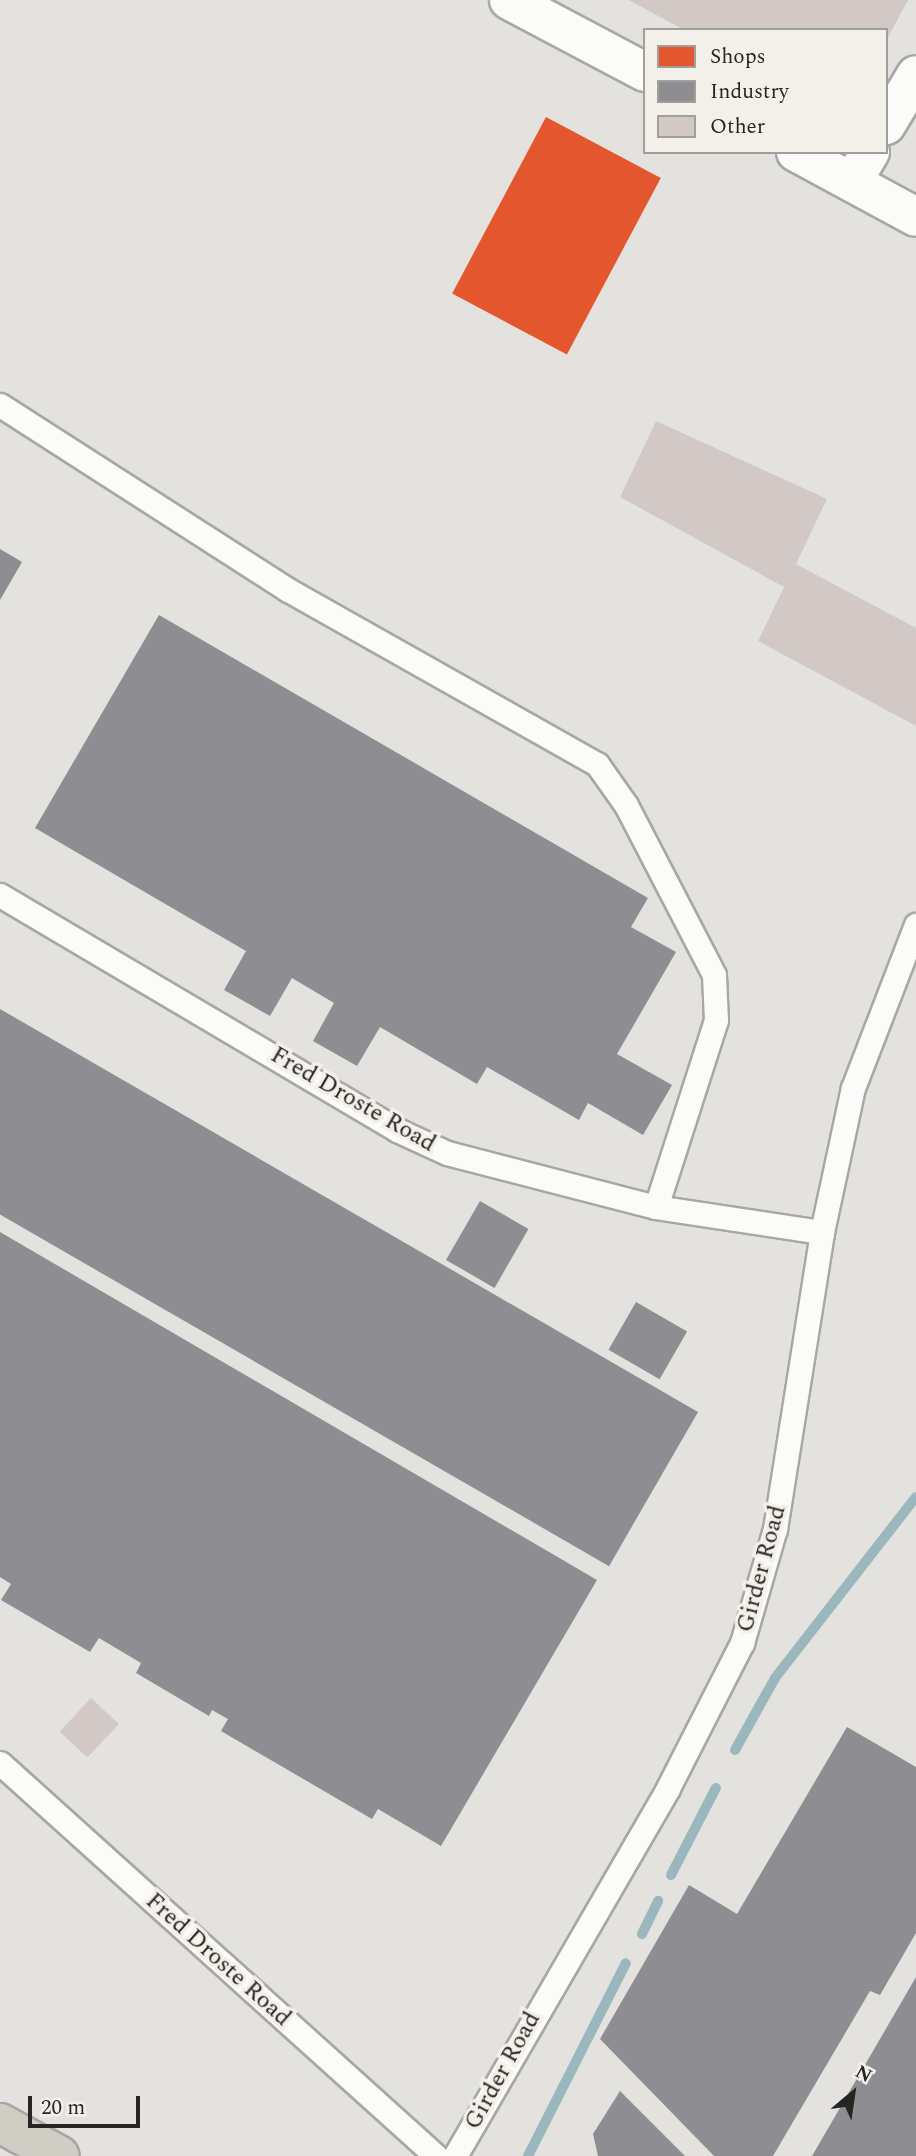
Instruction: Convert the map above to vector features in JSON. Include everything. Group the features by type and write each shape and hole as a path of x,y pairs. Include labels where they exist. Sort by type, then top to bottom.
{"highway":[{"path":"0,2123 60,2156"}],"street":[{"path":"509,0 643,71"},
{"path":"888,122 916,75"},
{"path":"805,154 861,167 916,217"}],"lane":[{"path":"0,405 288,590 597,764 626,805 714,975 716,1020 656,1207"},
{"name":"Fred Droste Road","path":"0,895 397,1130 447,1153 656,1207 822,1233"},
{"name":"Girder Road","path":"455,2156 668,1788 742,1643 775,1529 822,1233 853,1088 916,925"},
{"name":"Fred Droste Road","path":"0,1763 436,2156"}],"building: Shops":[{"path":"546,117 661,178 567,355 452,294"}],"building: Industry":[{"path":"0,549 22,562 0,600"},
{"path":"159,615 648,898 631,927 676,952 617,1054 672,1085 643,1135 588,1103 579,1120 487,1067 477,1084 380,1027 357,1066 313,1041 334,1003 292,978 270,1016 224,990 246,951 35,828"},
{"path":"0,1009 698,1412 609,1566 0,1215"},
{"path":"480,1201 528,1229 494,1288 446,1260"},
{"path":"0,1232 597,1580 441,1846 378,1809 372,1819 221,1731 228,1719 212,1710 209,1716 136,1673 141,1663 99,1638 90,1652 1,1600 11,1584 0,1577"},
{"path":"636,1302 687,1332 660,1379 608,1350"},
{"path":"847,1727 916,1767 916,1933 880,1995 870,1991 773,2156 714,2156 600,2039 689,1885 737,1914"},
{"path":"916,1977 916,2156 812,2156"},
{"path":"620,2091 685,2156 598,2156 593,2134"}],"building: Other":[{"path":"629,0 908,0 888,37 888,28 680,28"},
{"path":"656,421 827,499 796,564 916,628 916,726 758,641 784,587 620,497"},
{"path":"91,1698 119,1724 87,1758 60,1732"}],"waterway":[{"path":"735,1750 775,1678 916,1497"},
{"path":"671,1875 716,1788"},
{"path":"642,1934 658,1901"},
{"path":"528,2156 626,1963"}]}
